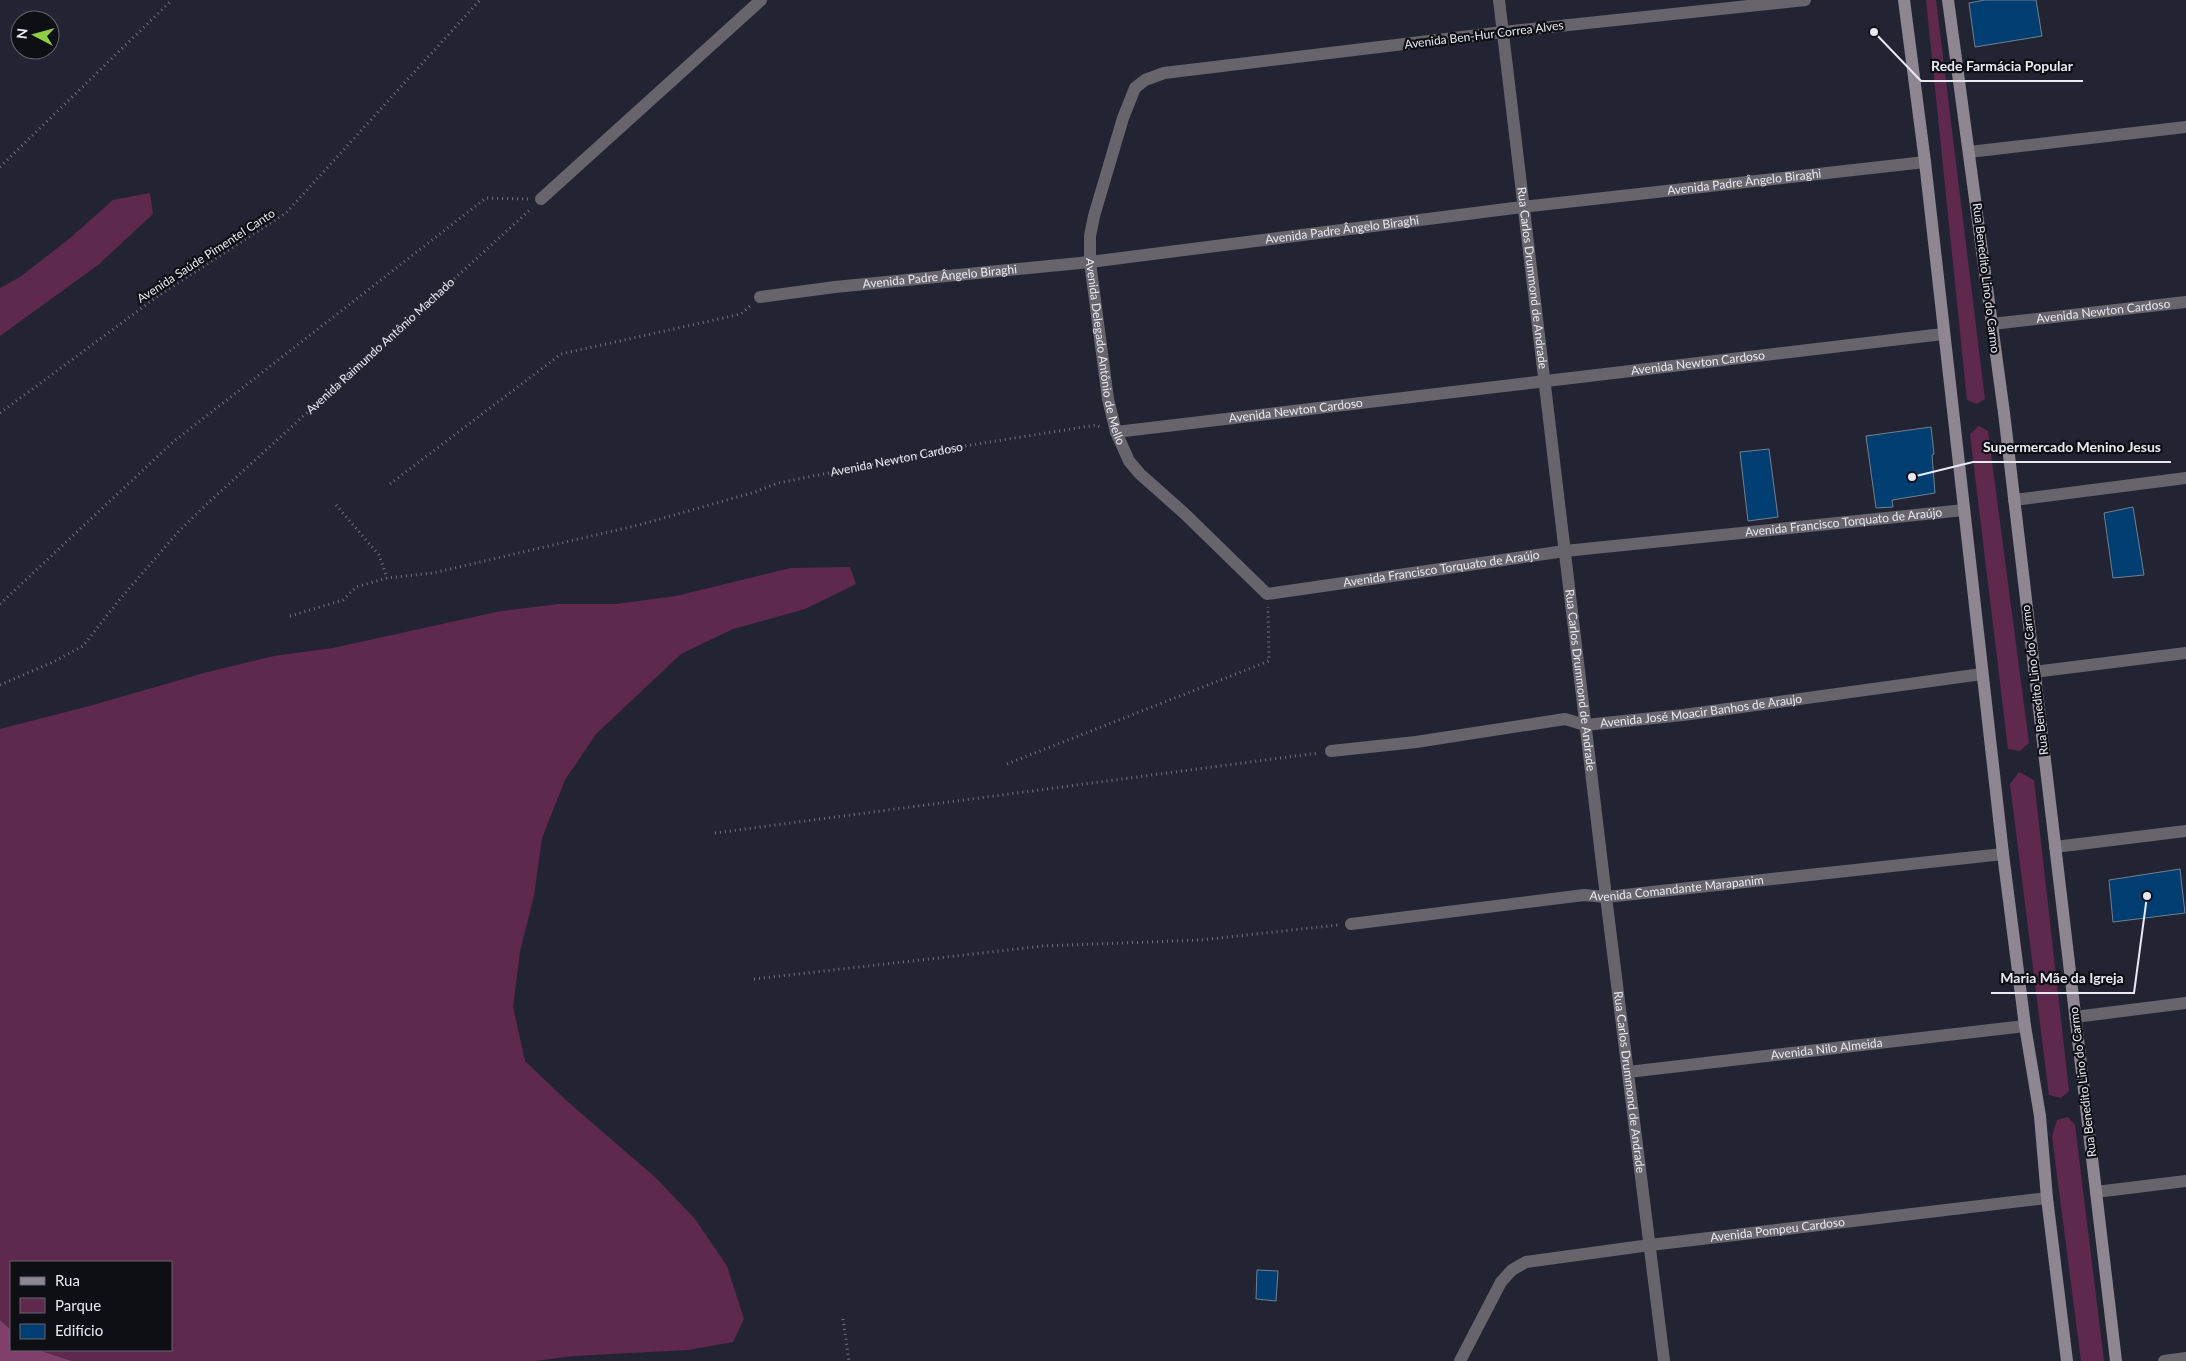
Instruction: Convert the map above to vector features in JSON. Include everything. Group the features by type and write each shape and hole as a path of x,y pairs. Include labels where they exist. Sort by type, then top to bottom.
{"main road":[{"path":"1904,0 1925,162 2002,854 2025,1026 2040,1116 2047,1198 2066,1361"},
{"name":"Rua Benedito Lino do Carmo","path":"1948,0 2014,500 2116,1361"}],"street":[{"path":"542,199 761,0"},
{"name":"Rua Carlos Drummond de Andrade","path":"1499,0 1522,207 1546,380 1585,725 1664,1361"},
{"name":"Avenida Ben-Hur Correa Alves","path":"1164,73 1503,32 1805,0"},
{"name":"Avenida Delegado Antônio de Mello","path":"1164,73 1145,80 1135,88 1123,118 1094,216 1090,236 1090,262 1108,399 1116,432 1129,461 1140,474 1185,514 1267,594"},
{"path":"1969,152 2186,127"},
{"name":"Avenida Padre Ângelo Biraghi","path":"760,297 864,284 1090,262 1522,207 1925,162"},
{"name":"Avenida Newton Cardoso","path":"1992,324 2186,302"},
{"name":"Avenida Newton Cardoso","path":"1116,432 1943,334"},
{"path":"2014,500 2186,478"},
{"name":"Avenida Francisco Torquato de Araújo","path":"1267,594 1566,551 1964,510"},
{"path":"2034,672 2186,653"},
{"name":"Avenida José Moacir Banhos de Araujo","path":"1331,751 1416,742 1565,719 1585,725 1779,703 1982,674"},
{"path":"2055,847 2186,831"},
{"name":"Avenida Comandante Marapanim","path":"1351,924 1584,895 1606,897 2002,854"},
{"path":"2075,1016 2186,1003"},
{"name":"Avenida Nilo Almeida","path":"1628,1072 2025,1026"},
{"path":"2096,1192 2186,1181"},
{"name":"Avenida Pompeu Cardoso","path":"1460,1361 1501,1282 1512,1270 1526,1262 1650,1245 2047,1198"},
{"path":"2164,1361 2186,1358"}],"path":[{"path":"0,167 172,0"},
{"name":"Avenida Saúde Pimentel Canto","path":"0,413 158,296 286,213 480,0"},
{"path":"0,604 173,442 486,198 542,199"},
{"name":"Avenida Raimundo Antônio Machado","path":"0,685 53,662 82,646 179,531 542,199"},
{"path":"390,484 561,354 741,314 760,297"},
{"name":"Avenida Newton Cardoso","path":"290,616 343,600 356,587 387,578 433,573 639,525 657,518 755,492 778,483 965,446 1096,425 1116,432"},
{"path":"336,505 379,555 387,578"},
{"path":"1006,764 1269,661 1267,594"},
{"path":"716,833 1331,751"},
{"path":"754,978 1043,946 1201,940 1351,924"},
{"path":"843,1320 849,1361"}],"green space":[{"path":"1926,0 1936,0 1985,399 1977,404 1967,400"},
{"path":"150,193 153,214 98,265 0,336 0,288 20,277 69,239 113,200"},
{"path":"1979,426 1988,431 2029,743 2020,751 2008,749 1970,434"},
{"path":"850,567 856,584 805,609 733,629 681,654 596,734 565,780 542,838 534,896 520,951 513,1007 525,1061 567,1101 656,1178 695,1219 727,1266 744,1319 733,1342 688,1350 573,1356 535,1361 72,1361 41,1351 172,1351 172,1261 10,1261 10,1329 0,1320 0,729 204,673 274,656 333,648 501,611 558,604 616,604 676,596 791,568"},
{"path":"2019,772 2034,780 2069,1091 2061,1098 2049,1095 2010,784"},
{"path":"2068,1117 2075,1125 2104,1361 2081,1361 2052,1136 2057,1120"}],"shaded area":[{"path":"0,1320 10,1329 10,1351 41,1351 72,1361 0,1361"}],"building":[{"path":"1985,0 2036,0 2042,36 1975,47 1969,3"},
{"path":"1931,427 1935,493 1892,500 1893,507 1876,508 1866,436"},
{"path":"1769,449 1778,517 1748,521 1740,452"},
{"path":"2133,507 2144,575 2113,578 2104,513"},
{"path":"2180,869 2185,913 2113,922 2109,880"},
{"path":"1257,1270 1278,1271 1276,1301 1256,1299"}],"place":[{"name":"Rede Farmácia Popular","path":"1874,32"},
{"name":"Supermercado Menino Jesus","path":"1912,477"},
{"name":"Maria Mãe da Igreja","path":"2147,896"}]}
